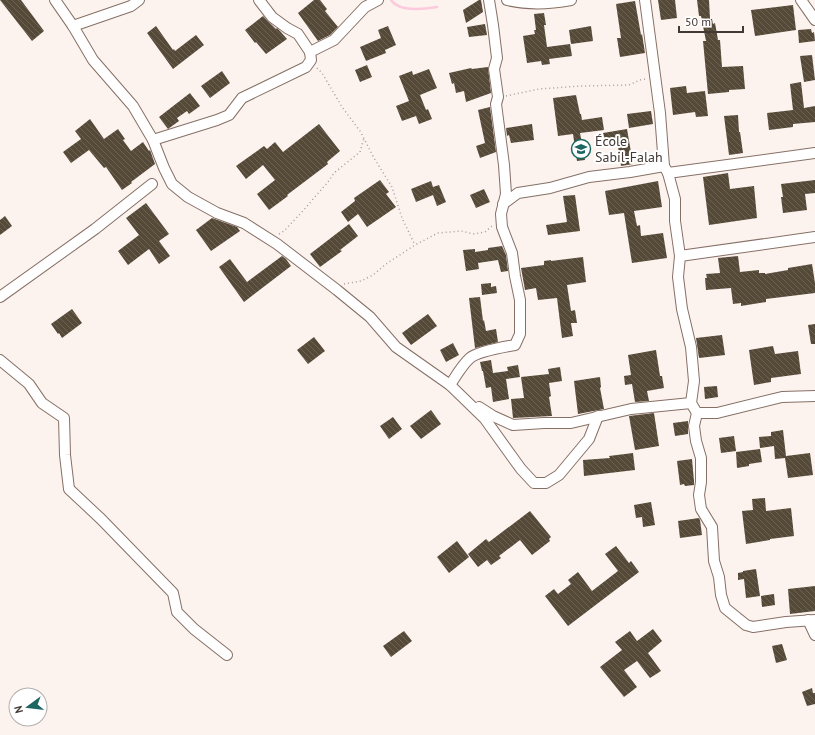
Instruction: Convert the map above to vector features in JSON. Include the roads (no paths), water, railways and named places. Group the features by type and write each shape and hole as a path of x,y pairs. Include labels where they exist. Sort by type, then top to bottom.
{"street":[{"path":"55,0 73,26 93,60 133,106 153,140 172,184 188,197 217,214 244,223 270,240 370,317 396,347 450,386 485,418 521,469 534,483 546,483 559,475 589,439 598,416"},
{"path":"73,26 131,6 138,0"},
{"path":"259,0 272,17 286,28 298,34 310,56"},
{"path":"153,140 229,115 242,98 306,67 310,56 334,40 365,7 378,0"},
{"path":"450,386 459,371 471,358 480,353 515,345 520,334 520,300 512,253 502,227 502,209 506,194 504,165 496,104 498,97 494,69 497,58 489,0"},
{"path":"507,0 527,4 555,3 571,0"},
{"path":"645,0 666,170 675,199 675,221 680,256 678,277 682,309 691,347 694,381 690,403 697,414 694,426 696,441 701,458 701,482 699,495 701,509 712,527 714,561 721,595 725,608 746,625 753,627 812,620 815,635"},
{"path":"801,0 815,20"},
{"path":"502,209 518,193 550,188 589,177 815,153"},
{"path":"0,297 95,229 152,184"},
{"path":"680,256 815,237"},
{"path":"0,360 29,384 42,403 64,418 65,455 69,489 101,519 174,593 177,612 194,629 227,655"},
{"path":"461,395 493,416 513,425 571,423 631,409 690,403"},
{"path":"697,414 717,413 782,398 815,396"}],"waterway":[{"path":"391,0 395,4 412,9 437,7"}],"place":[{"name":"École Sabil-Falah","path":"581,149"}]}
